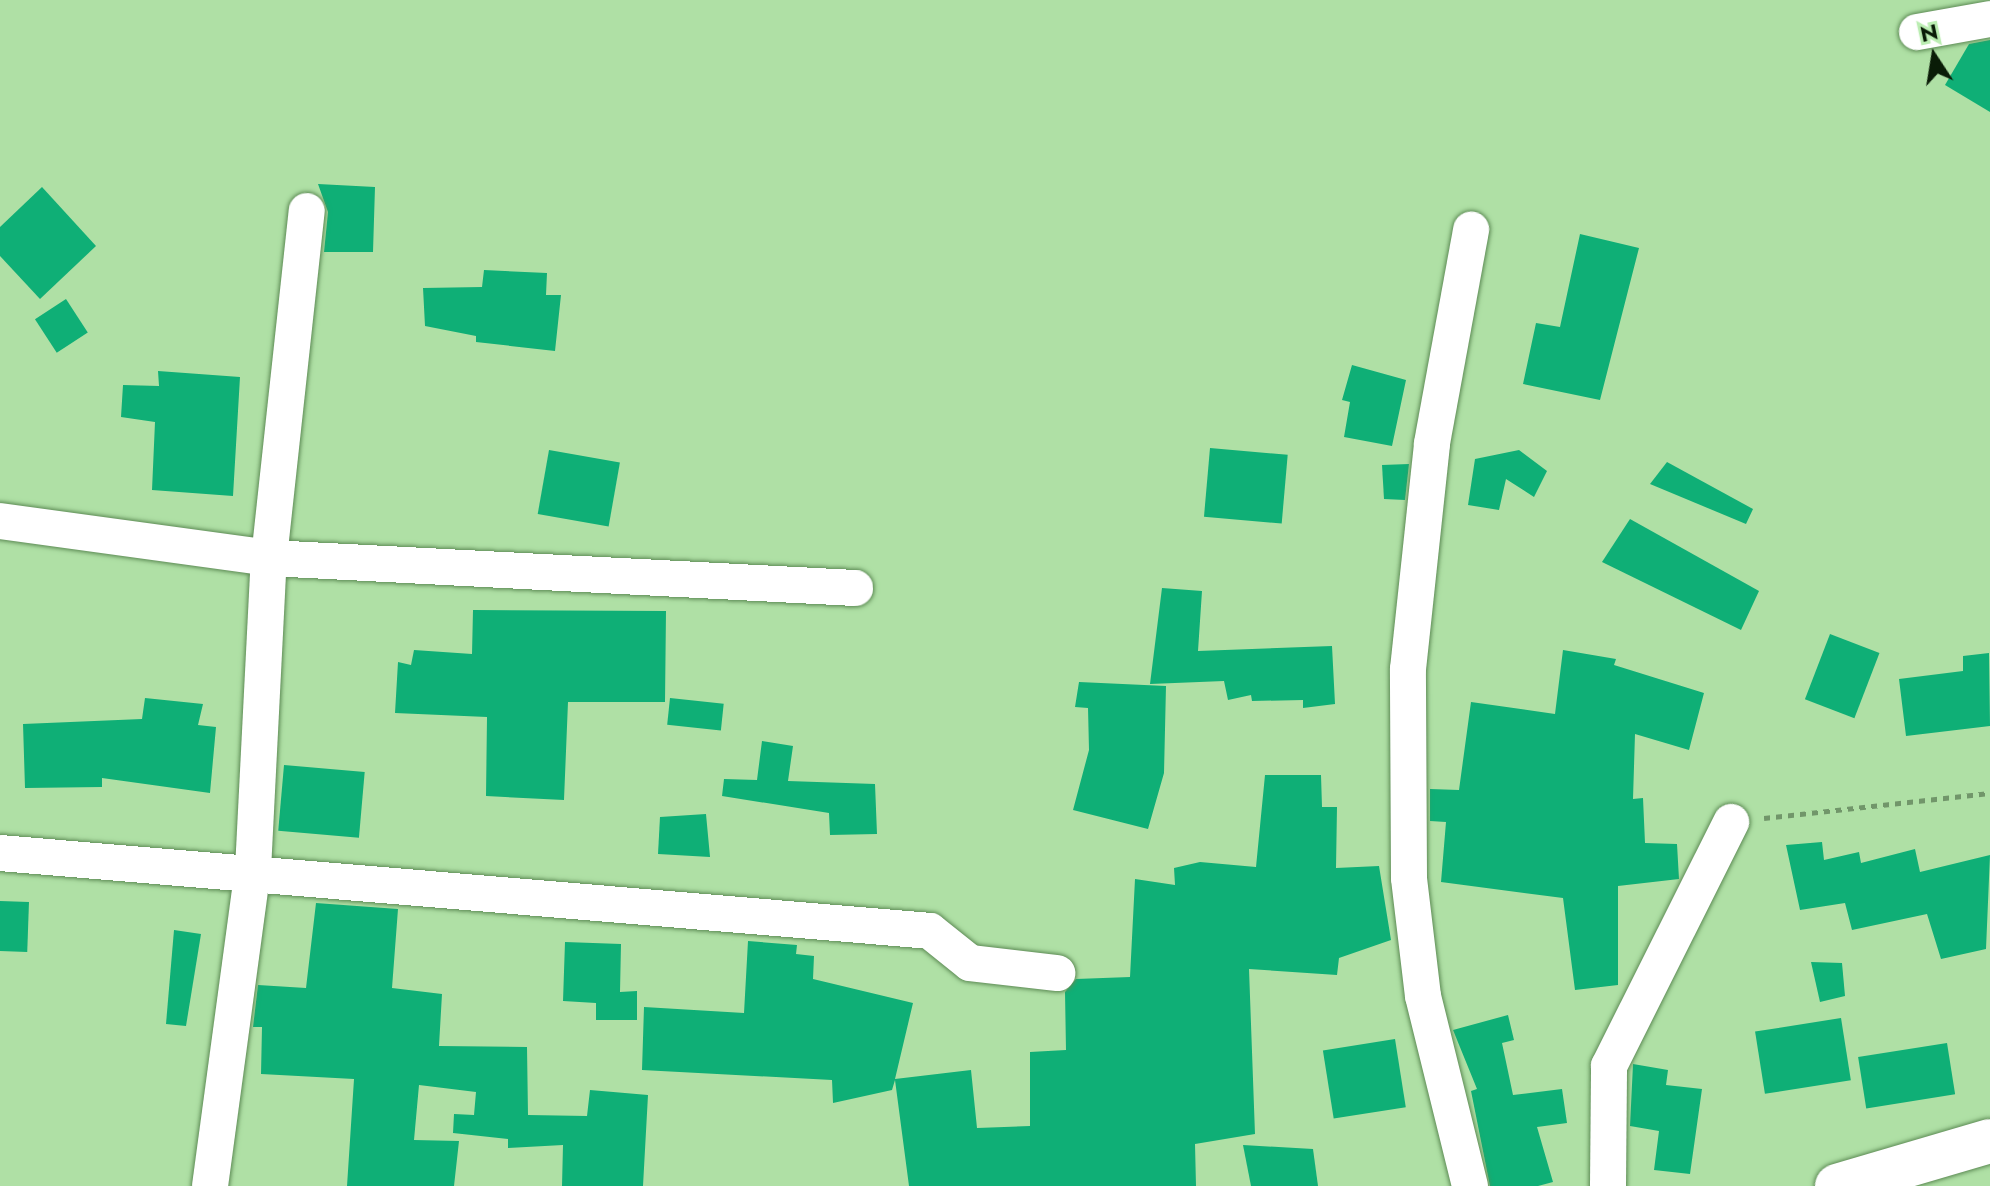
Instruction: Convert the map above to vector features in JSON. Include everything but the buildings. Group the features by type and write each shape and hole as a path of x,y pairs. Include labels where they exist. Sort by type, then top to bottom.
{"highway":[{"path":"1837,1186 1908,1177 1990,1141"}],"street":[{"path":"1917,32 1990,19"},
{"path":"210,1186 253,870 269,558 307,211"},
{"path":"1470,1186 1423,996 1409,878 1408,669 1432,443 1471,230"},
{"path":"0,521 269,558 855,588"},
{"path":"1608,1186 1609,1066 1731,822"},
{"path":"0,853 253,870 930,931 970,963 1057,973"}],"path":[{"path":"1731,822 1990,793"}]}
